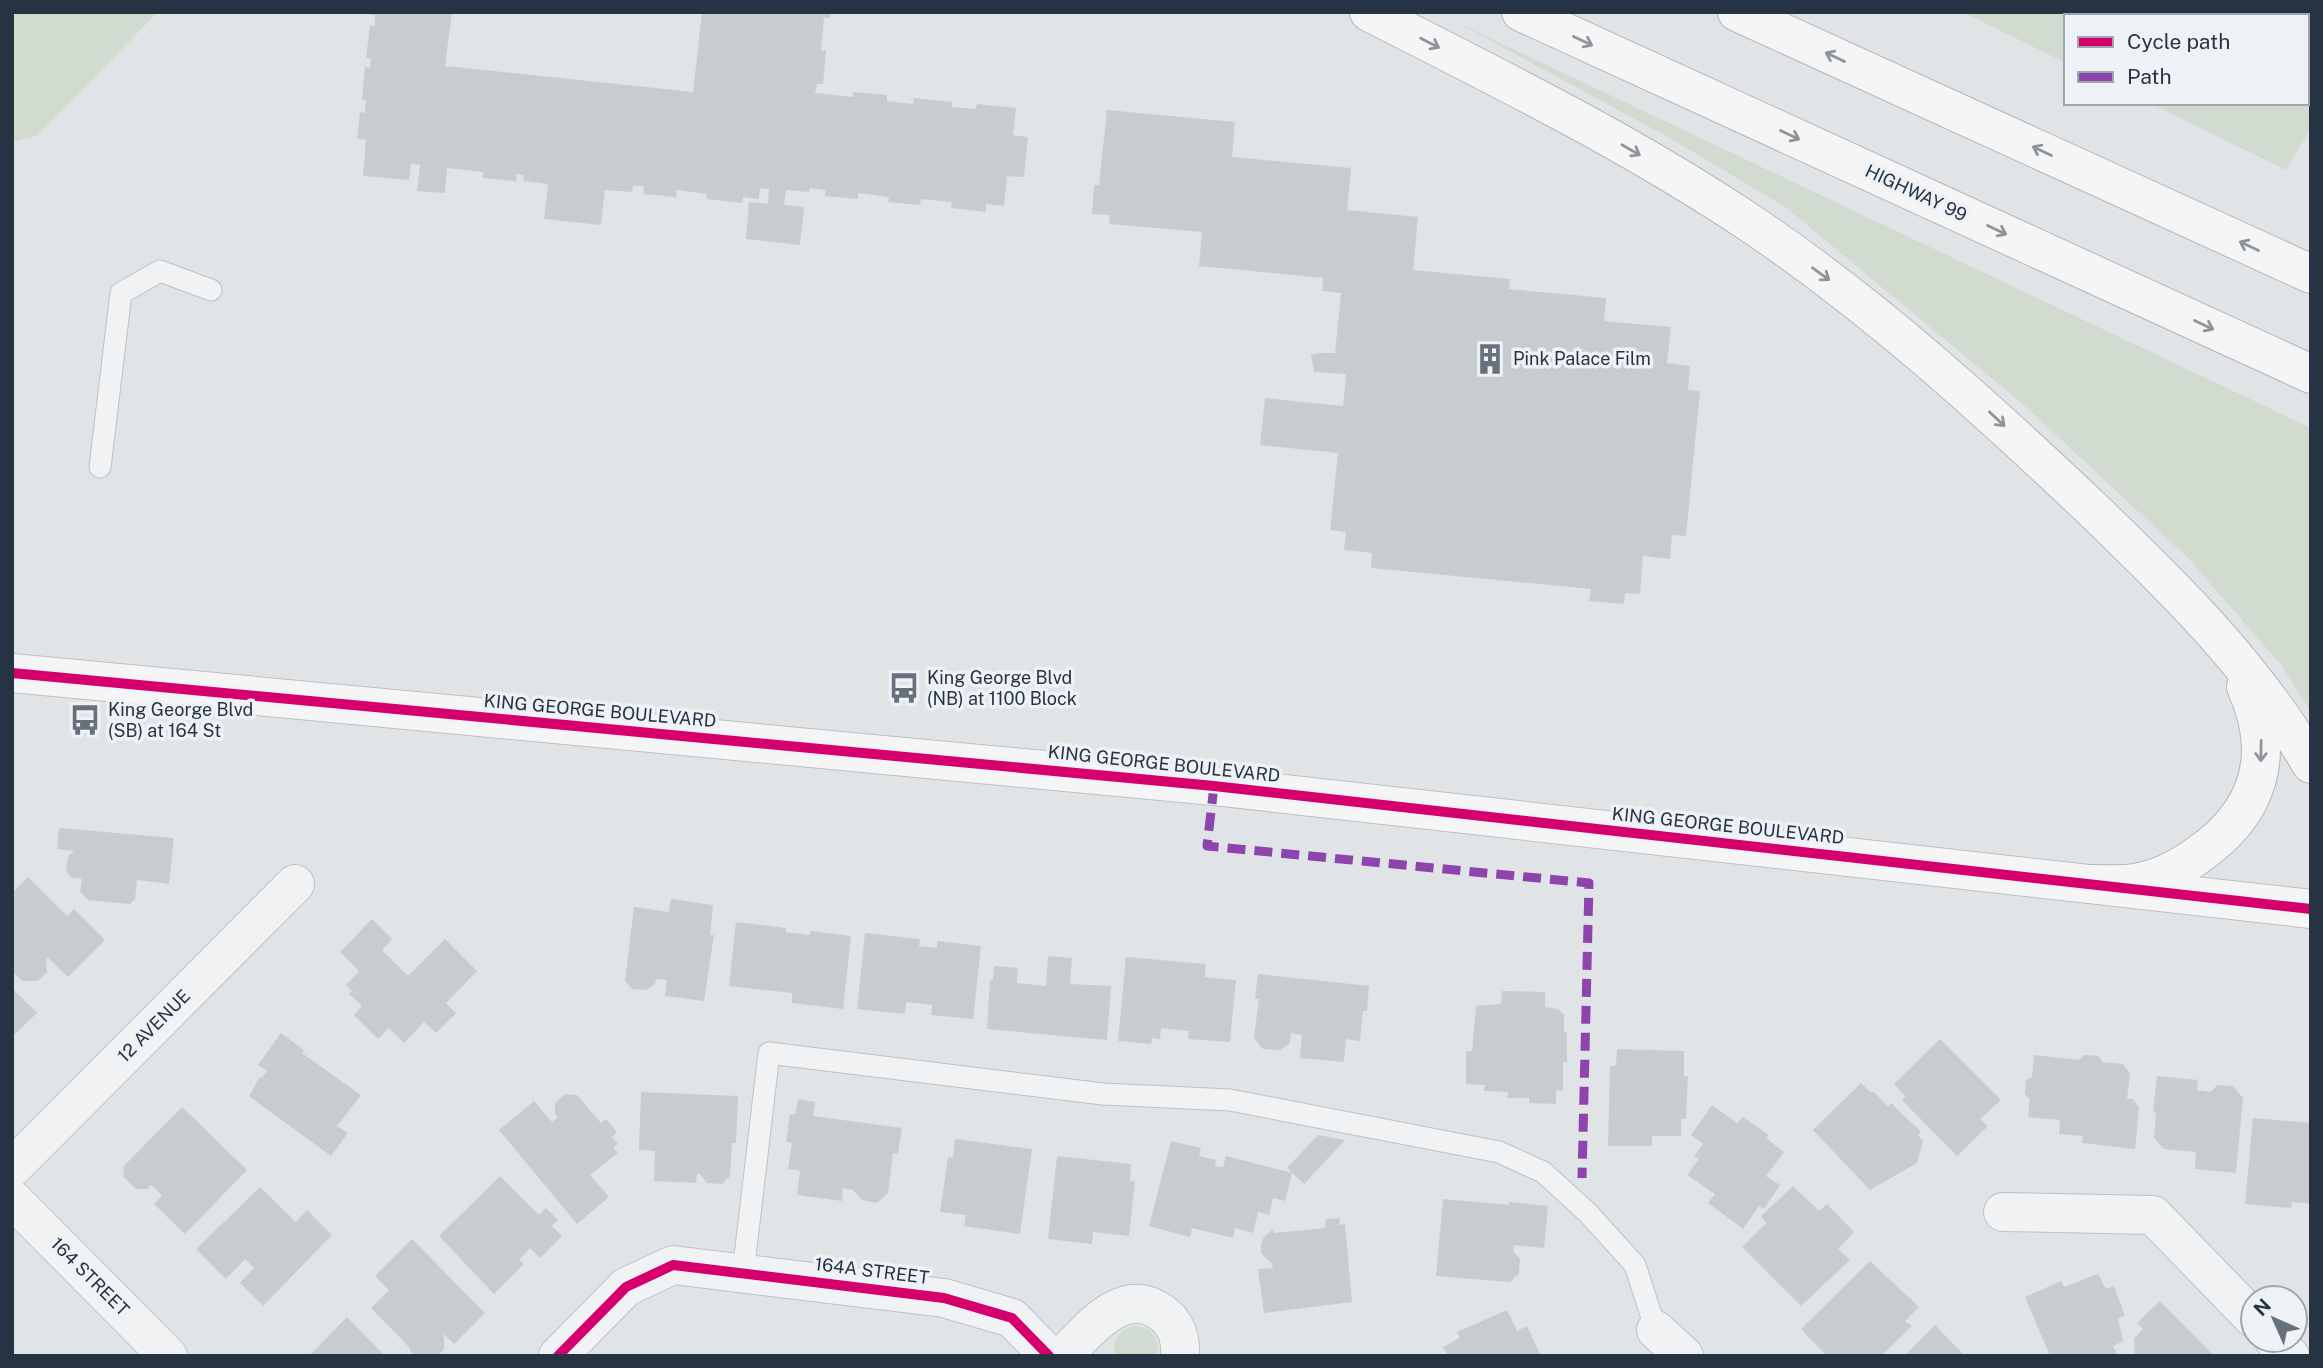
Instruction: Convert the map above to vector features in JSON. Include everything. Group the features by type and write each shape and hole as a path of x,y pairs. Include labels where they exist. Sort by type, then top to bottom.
{"main road":[{"path":"1370,12 1574,117 1667,170 1751,223 1900,335 1966,391 2190,605 2270,701 2311,764"},
{"name":"HIGHWAY 99","path":"1521,12 2311,374"},
{"path":"1737,12 2311,274"},
{"path":"2091,884 2136,883 2189,862 2214,844 2237,822 2253,794 2261,760 2261,728 2253,703 2230,659 2190,605"},
{"name":"KING GEORGE BOULEVARD","path":"12,673 1214,786 2311,909"}],"street":[{"name":"12 AVENUE","path":"12,1168 295,884"},
{"name":"164 STREET","path":"12,1199 168,1356"},
{"path":"2003,1212 2153,1214 2239,1306"},
{"name":"164A STREET","path":"558,1356 626,1287 673,1265 944,1298 1012,1318 1049,1356"},
{"path":"1063,1356 1102,1317 1114,1309 1128,1304 1142,1304 1168,1317 1181,1343 1180,1356"},
{"path":"1656,1330 1684,1356"}],"lane":[{"path":"100,467 121,293 160,271 212,290"},
{"path":"743,1273 768,1053 1103,1094 1230,1100 1499,1152 1543,1172 1588,1213 1635,1265 1656,1330"}],"shaded area":[{"path":"12,12 158,12 37,136 12,142"},
{"path":"1963,12 2311,12 2311,128 2286,170 2153,105 2309,105 2309,14 2064,14 2064,62"},
{"path":"1454,21 2311,428 2311,712 2281,665 2188,558 2025,406 1784,206 1666,136"},
{"path":"1132,1326 1144,1328 1153,1334 1157,1344 1157,1356 1115,1356 1117,1337"}],"building":[{"path":"371,12 452,12 445,66 693,92 702,12 831,12 830,18 824,18 821,50 826,50 823,84 817,84 815,93 853,97 853,92 887,95 887,101 913,104 914,98 952,102 952,107 976,109 977,104 1016,108 1013,135 1028,137 1024,177 1007,176 1004,206 986,204 986,212 951,208 952,202 921,199 920,205 888,202 889,197 858,193 858,199 825,196 825,190 810,188 809,192 786,190 784,205 804,207 800,245 746,239 749,202 768,204 769,189 760,188 759,199 743,197 742,203 706,199 707,194 677,190 676,197 643,194 644,186 633,186 632,192 605,190 601,225 544,219 548,184 523,181 524,175 517,174 516,181 483,178 483,172 447,168 445,193 417,191 420,165 411,164 409,180 363,176 366,140 357,139 360,112 365,113 366,100 362,99 365,67 370,68 371,58 366,58 370,25 375,26 375,15 371,15"},
{"name":"Pink Palace Film","path":"1107,110 1235,122 1232,157 1351,168 1347,210 1418,217 1413,270 1510,279 1509,289 1606,298 1604,321 1671,327 1667,363 1690,366 1688,390 1700,391 1686,536 1672,535 1670,559 1643,556 1640,594 1625,593 1624,604 1589,601 1591,589 1371,568 1372,553 1344,550 1346,532 1330,530 1338,453 1260,445 1265,398 1343,406 1346,374 1314,372 1311,355 1335,353 1341,293 1322,291 1323,278 1199,266 1202,232 1109,224 1110,215 1092,214 1094,185 1099,185"},
{"path":"59,828 174,838 169,884 137,880 135,899 130,904 88,900 80,892 82,879 72,878 66,871 68,856 74,851 57,849"},
{"path":"28,877 67,916 74,909 105,940 68,977 48,958 47,972 38,981 22,981 12,971 12,893"},
{"path":"671,899 713,905 710,935 714,935 704,1001 665,996 667,980 656,979 655,984 646,990 632,989 625,981 634,907 669,912"},
{"path":"372,919 392,939 382,950 408,976 445,939 477,971 446,1003 456,1013 436,1033 424,1022 404,1043 389,1028 378,1039 354,1015 362,1006 349,994 352,991 346,985 359,971 340,952"},
{"path":"736,922 786,928 786,932 810,935 811,931 851,936 843,1009 792,1003 792,993 729,986"},
{"path":"865,933 920,939 919,946 937,948 937,941 981,946 973,1019 931,1015 932,1005 906,1002 905,1014 857,1009"},
{"path":"1048,956 1072,958 1070,984 1111,986 1107,1040 987,1029 990,980 993,980 994,966 1018,968 1017,983 1046,986"},
{"path":"1126,957 1206,964 1205,977 1236,980 1230,1042 1188,1039 1189,1031 1161,1028 1160,1039 1152,1038 1151,1044 1118,1041"},
{"path":"1258,974 1369,986 1360,1041 1346,1039 1344,1062 1300,1058 1302,1035 1291,1033 1290,1043 1280,1050 1263,1049 1254,1038 1259,999 1255,999"},
{"path":"12,988 37,1013 12,1037"},
{"path":"1502,991 1545,992 1545,1007 1558,1009 1564,1015 1567,1062 1563,1062 1563,1091 1556,1090 1556,1104 1529,1103 1529,1098 1507,1098 1508,1092 1484,1091 1485,1085 1466,1084 1466,1051 1472,1051 1476,1006 1501,1004"},
{"path":"281,1033 304,1050 302,1053 361,1095 337,1126 348,1133 331,1156 249,1096 260,1077 267,1071 258,1065"},
{"path":"1940,1039 2001,1100 1980,1119 1988,1126 1957,1156 1902,1100 1905,1096 1894,1084"},
{"path":"1617,1049 1684,1051 1684,1077 1688,1076 1686,1119 1681,1119 1681,1136 1652,1136 1652,1146 1608,1146 1610,1067 1616,1065"},
{"path":"2034,1055 2079,1060 2084,1055 2099,1056 2102,1062 2123,1064 2130,1074 2127,1099 2133,1099 2139,1108 2135,1149 2082,1143 2083,1136 2059,1134 2060,1120 2028,1117 2030,1099 2025,1094 2026,1080 2032,1077"},
{"path":"2157,1076 2198,1080 2197,1090 2211,1092 2217,1085 2233,1086 2243,1098 2236,1173 2195,1169 2196,1152 2164,1149 2154,1138 2156,1113 2153,1112"},
{"path":"1861,1083 1888,1107 1891,1103 1921,1132 1918,1135 1923,1141 1917,1163 1870,1190 1813,1130"},
{"path":"641,1092 738,1096 736,1143 732,1143 730,1176 722,1184 707,1183 700,1174 697,1174 696,1183 654,1181 655,1151 639,1150"},
{"path":"565,1094 577,1095 601,1123 606,1119 617,1132 612,1137 618,1144 613,1148 618,1153 590,1175 609,1197 577,1224 499,1130 534,1101 552,1122 558,1117 555,1114 555,1103"},
{"path":"798,1099 815,1102 813,1116 902,1128 898,1154 893,1153 888,1193 877,1203 862,1200 853,1190 843,1188 842,1201 797,1195 800,1171 788,1169 792,1143 786,1142 790,1114 795,1114"},
{"path":"1712,1105 1737,1123 1743,1117 1769,1135 1766,1138 1784,1152 1766,1176 1780,1185 1764,1209 1759,1206 1743,1229 1708,1203 1715,1194 1687,1175 1699,1159 1694,1156 1703,1144 1691,1135"},
{"path":"182,1107 247,1170 185,1234 154,1204 162,1195 151,1185 147,1189 136,1189 124,1177 123,1167"},
{"path":"2253,1118 2311,1123 2311,1204 2292,1202 2291,1208 2245,1204"},
{"path":"1318,1135 1345,1140 1304,1184 1287,1168"},
{"path":"955,1139 1032,1149 1020,1234 964,1226 966,1215 940,1212 948,1157 953,1158"},
{"path":"1171,1141 1201,1148 1199,1156 1216,1160 1215,1166 1223,1167 1226,1156 1292,1173 1285,1201 1273,1198 1269,1215 1258,1212 1253,1233 1235,1228 1233,1238 1192,1228 1190,1237 1149,1226"},
{"path":"1057,1156 1131,1164 1130,1181 1135,1182 1129,1236 1093,1232 1092,1244 1048,1239"},
{"path":"500,1176 539,1215 546,1208 558,1220 552,1226 562,1236 540,1258 530,1248 519,1260 524,1264 494,1294 439,1236"},
{"path":"1793,1186 1819,1211 1827,1204 1854,1232 1838,1249 1850,1260 1801,1306 1742,1247 1766,1223 1761,1216"},
{"path":"260,1187 296,1222 307,1210 332,1235 263,1306 240,1283 254,1268 245,1259 226,1279 196,1249"},
{"path":"1443,1199 1548,1206 1544,1248 1514,1245 1513,1251 1520,1259 1519,1274 1510,1282 1436,1276"},
{"path":"1340,1218 1339,1225 1345,1224 1352,1302 1264,1313 1258,1269 1273,1268 1261,1253 1264,1237 1272,1230 1275,1233 1325,1228 1326,1219"},
{"path":"412,1239 485,1313 454,1344 444,1334 444,1349 438,1356 415,1356 371,1308 389,1290 375,1276"},
{"path":"1870,1261 1919,1307 1905,1321 1912,1326 1881,1356 1827,1356 1801,1329"},
{"path":"2098,1274 2106,1289 2114,1286 2125,1316 2118,1318 2123,1341 2113,1346 2118,1356 2050,1356 2025,1297 2061,1281 2064,1287"},
{"path":"2160,1301 2214,1356 2135,1356 2134,1338 2143,1329 2137,1323"},
{"path":"1507,1310 1517,1331 1527,1326 1541,1356 1448,1356 1443,1347 1460,1338 1457,1332"},
{"path":"347,1317 385,1356 309,1356"},
{"path":"1935,1325 1965,1356 1904,1356"}],"marked path":[{"path":"1214,786 1207,846 1589,883 1582,1178"}],"cycle path":[{"path":"12,673 1214,786 2311,909"},
{"path":"558,1356 626,1287 673,1265 944,1298 1012,1318 1049,1356"}],"place":[{"name":"Pink Palace Film","path":"1490,359"},
{"name":"King George Blvd (NB) at 1100 Block","path":"904,688"},
{"name":"King George Blvd (SB) at 164 St","path":"85,720"}]}
